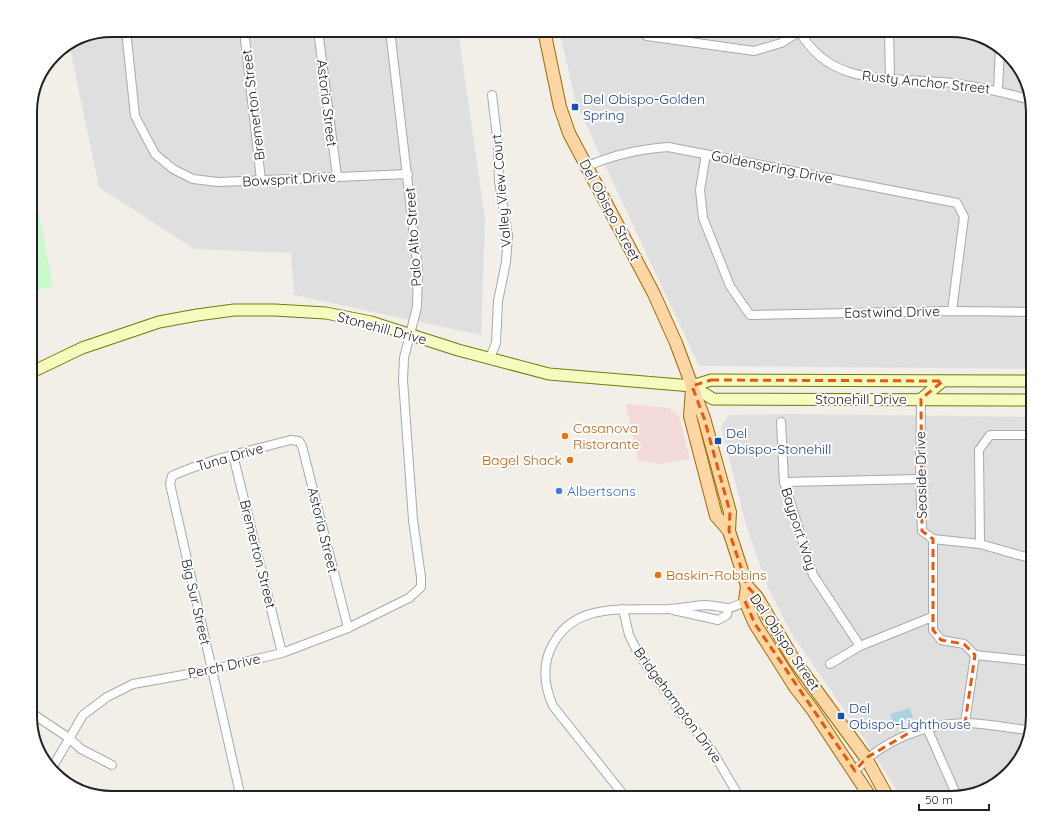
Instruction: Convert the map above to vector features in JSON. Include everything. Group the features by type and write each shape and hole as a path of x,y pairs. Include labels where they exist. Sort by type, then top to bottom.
{"main road":[{"name":"Del Obispo Street","path":"545,37 560,107 568,133 588,166 654,294 676,343 704,418 730,512 729,531 747,586 745,601 766,645 855,771 867,791"},
{"name":"Stonehill Drive","path":"37,370 82,348 130,330 158,322 234,310 274,310 326,313 371,322 410,335 549,374 692,386 711,380 1026,381"},
{"path":"921,399 943,381"},
{"name":"Stonehill Drive","path":"692,386 713,399 1026,400"},
{"name":"Del Obispo Street","path":"747,586 757,596 794,660 866,758 884,791"}],"street":[{"name":"Bowsprit Drive","path":"127,37 135,116 155,154 173,169 193,179 218,182 408,174"},
{"name":"Bremerton Street","path":"245,37 262,180"},
{"name":"Astoria Street","path":"319,37 337,176"},
{"name":"Palo Alto Street","path":"391,37 418,270 417,307 404,358 403,380 413,520 421,577 420,587"},
{"path":"654,37 754,51 782,43 790,37"},
{"name":"Rusty Anchor Street","path":"803,37 807,43 822,57 844,72 871,78 951,83 998,91 1024,98"},
{"path":"889,37 890,79"},
{"path":"998,91 1000,55"},
{"name":"Valley View Court","path":"490,358 496,343 498,301 506,262 508,236 499,181 498,145 492,95"},
{"name":"Goldenspring Drive","path":"588,166 602,160 644,148 668,147 957,203 964,217 952,311"},
{"name":"Eastwind Drive","path":"706,154 700,190 703,218 730,286 750,315 952,311 1026,312"},
{"name":"Seaside Drive","path":"921,399 920,479 922,531 933,539 980,544 1026,557"},
{"name":"Bayport Way","path":"781,422 784,482 814,575 860,646"},
{"path":"980,544 979,450 990,435 1026,435"},
{"name":"Astoria Street","path":"290,440 299,442 302,446 348,628"},
{"name":"Tuna Drive","path":"172,476 233,455 290,440"},
{"name":"Bremerton Street","path":"233,455 282,653"},
{"name":"Big Sur Street","path":"172,476 170,484 239,791"},
{"path":"784,482 920,479"},
{"path":"933,539 933,630 941,640 964,644 975,655 1026,660"},
{"name":"Perch Drive","path":"55,764 83,715 107,698 133,684 211,670 282,653 348,628 409,598 420,587"},
{"path":"620,791 553,706 548,696 545,675 547,659 553,643 560,632 569,624 593,612 623,609 669,609 703,605 719,605 728,608 757,596"},
{"path":"669,609 692,616 718,620 727,615 728,608"},
{"name":"Bridgehampton Drive","path":"623,609 629,634 639,655 688,722 711,749 736,791"},
{"path":"830,664 860,646 932,617"},
{"path":"965,723 975,655"},
{"path":"37,717 69,738 81,749 112,765"},
{"path":"855,771 866,758 907,734 927,728 965,723 1024,730"},
{"path":"927,728 955,791"}],"highlighted area":[{"path":"711,380 943,381 921,399 922,531 933,539 933,630 941,640 964,644 975,655 965,723 927,728 907,734 866,758 855,771 755,624 745,601 757,597 747,586 729,531 730,512 704,418 692,386"}],"shaded area":[{"path":"112,37 459,37 485,220 481,335 294,295 291,253 194,249 99,187 70,50 88,41 98,38"},
{"path":"561,37 951,37 965,38 988,47 1004,59 1013,71 1022,88 1025,103 1026,369 699,366 576,103"},
{"path":"626,404 669,408 679,416 690,459 661,464 638,461"},
{"path":"789,414 1026,417 1026,716 1022,740 1016,753 1010,762 992,778 975,787 965,790 898,791 863,737 791,633 767,585 746,525 721,426 729,415"}],"green space":[{"path":"37,203 53,286 37,291"}],"water":[{"path":"910,708 913,718 893,723 890,714"}],"place":[{"name":"Del Obispo-Golden Spring","path":"575,107"},
{"name":"Casanova Ristorante","path":"565,436"},
{"name":"Del Obispo-Stonehill","path":"718,441"},
{"name":"Bagel Shack","path":"570,460"},
{"name":"Albertsons","path":"559,491"},
{"name":"Baskin-Robbins","path":"658,575"},
{"name":"Del Obispo-Lighthouse","path":"841,716"}]}
